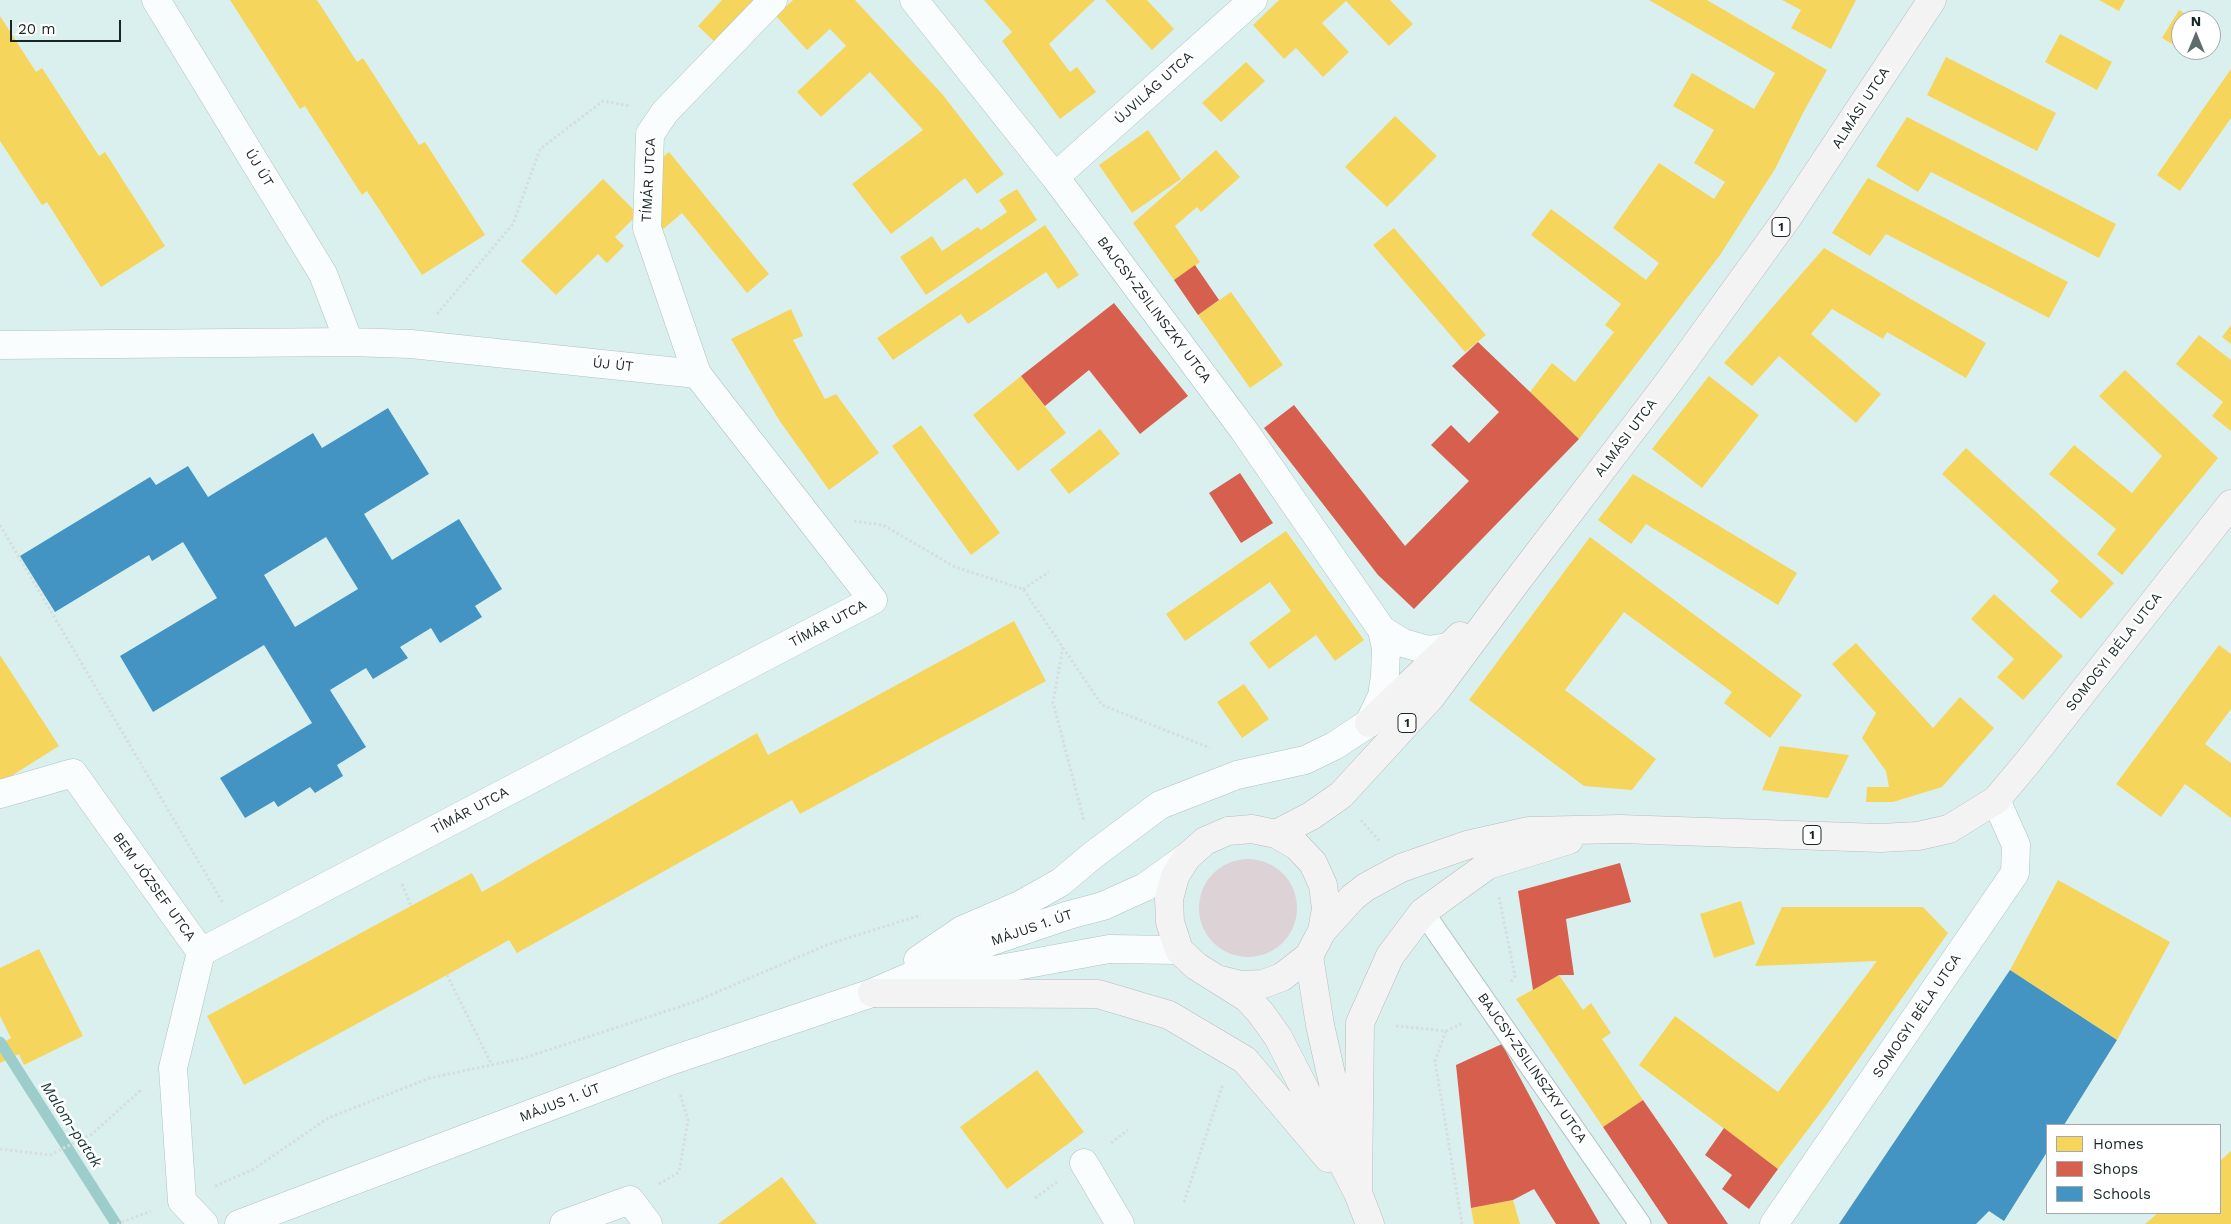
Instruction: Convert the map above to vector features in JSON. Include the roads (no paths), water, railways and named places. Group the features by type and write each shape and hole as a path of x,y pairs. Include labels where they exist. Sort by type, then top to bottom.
{"main road":[{"name":"ALMÁSI UTCA","path":"1276,834 1311,816 1341,795 1430,697 1668,383 1788,216 1932,0"},
{"name":"SOMOGYI BÉLA UTCA","path":"1620,829 1880,838 1918,836 1949,829 1996,800 2231,504"},
{"path":"1369,723 1514,584"},
{"name":"1","path":"1322,932 1326,908 1322,885 1312,863 1297,846 1276,834 1252,829 1228,831 1205,841 1187,857 1175,876 1169,899 1170,922 1179,950 1196,966 1247,998 1278,1037 1358,1193 1370,1224"},
{"name":"1","path":"1221,980 1241,985 1263,984 1282,977 1309,956 1322,932 1353,897 1401,868 1467,845 1529,831 1620,829"},
{"name":"1","path":"1358,1193 1360,1022 1390,956 1423,912 1488,865 1557,843 1620,829"},
{"name":"1","path":"1309,956 1320,1025 1358,1193"},
{"path":"872,993 1098,994 1169,1014 1245,1060 1358,1193"}],"street":[{"name":"ÚJ ÚT","path":"156,0 323,274 349,342"},
{"name":"TÍMÁR UTCA","path":"201,952 873,600 697,374 646,228 650,134 664,112 773,0"},
{"name":"BAJCSY-ZSILINSZKY UTCA","path":"914,0 1055,177 1243,429 1382,630 1386,648 1382,696 1369,723"},
{"name":"ÚJVILÁG UTCA","path":"1055,177 1252,0"},
{"name":"ÚJ ÚT","path":"0,341 349,342 411,344 697,374"},
{"name":"BAJCSY-ZSILINSZKY UTCA","path":"1382,630 1402,643 1428,650 1448,647"},
{"path":"872,993 962,930 1022,904 1061,882 1093,855 1160,805 1237,775 1304,760 1334,746 1369,723"},
{"name":"BEM JÓZSEF UTCA","path":"0,794 73,773 201,952 173,1068 182,1201 204,1224"},
{"name":"SOMOGYI BÉLA UTCA","path":"1774,1224 2015,873 2016,845 1996,800"},
{"name":"MÁJUS 1. ÚT","path":"246,1223 670,1061 872,993 992,941 1069,915 1103,906 1145,887 1187,857"},
{"name":"BAJCSY-ZSILINSZKY UTCA","path":"1423,912 1640,1224"},
{"name":"MÁJUS 1. ÚT","path":"872,993 1110,950 1179,950"},
{"path":"1084,1163 1120,1224"},
{"path":"564,1224 630,1200 648,1224"}],"waterway":[{"name":"Malom-patak","path":"0,1042 116,1224"}]}
